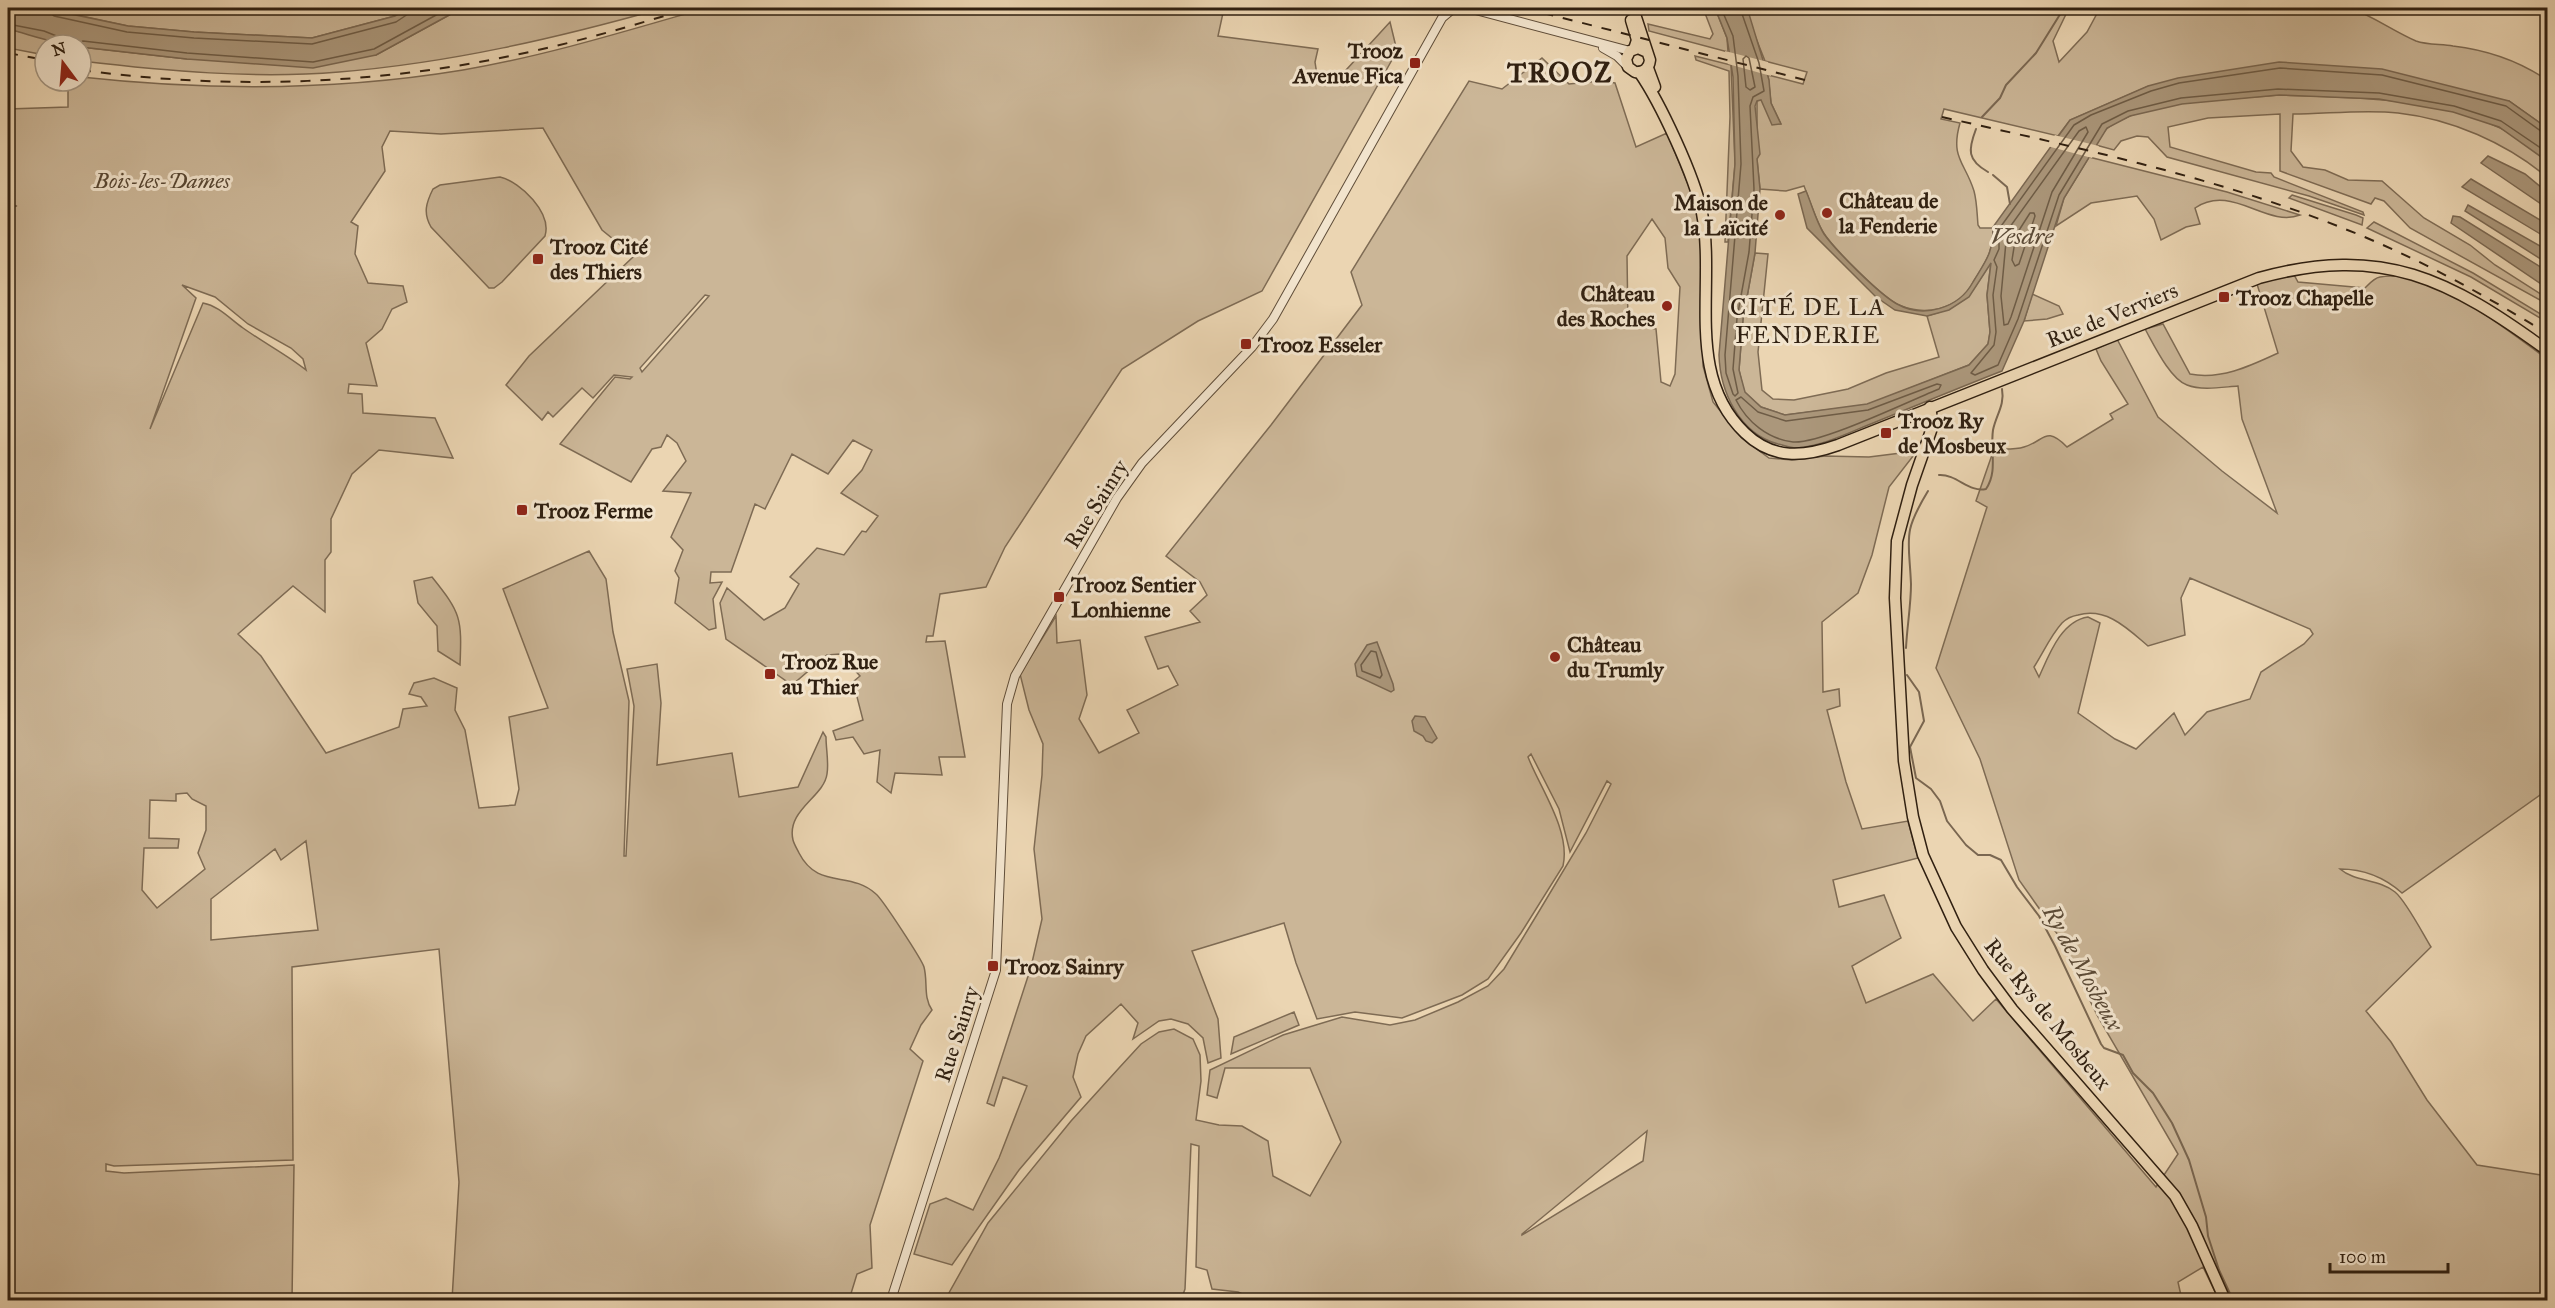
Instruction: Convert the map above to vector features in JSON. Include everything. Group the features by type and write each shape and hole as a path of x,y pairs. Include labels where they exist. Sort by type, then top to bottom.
{"main road":[{"path":"1626,8 1637,40 1626,59 1628,67 1643,70 1650,60 1633,8"},
{"path":"1632,50 1642,49 1647,52"},
{"name":"Rue de Verviers","path":"1643,70 1696,171 1708,213 1713,247 1714,383 1721,404 1738,427 1763,447 1790,455 1816,452 2259,278 2296,268 2325,264 2359,264 2390,268 2431,279 2461,293 2547,351"},
{"name":"Rue Rys de Mosbeux","path":"1930,407 1934,425 1912,485 1897,541 1894,598 1904,761 1913,817 1923,855 1956,927 1983,970 2012,1009 2175,1196 2192,1226 2225,1300"}],"street":[{"name":"Rue Sainry","path":"891,1300 996,970 1007,704 1015,676 1117,498 1135,472 1252,347 1273,319 1442,18 1454,8"},
{"path":"1468,8 1632,50"},
{"path":"1590,40 1617,56 1628,67"}],"green space":[{"path":"54,8 380,8 395,16 312,38 128,26 54,10"},
{"path":"462,8 664,8 503,48 422,62 339,72 274,75 210,73 93,62 93,48 187,59 376,55"},
{"name":"Bois-les-Dames","path":"706,8 1180,8 1223,13 1218,36 1318,49 1315,62 1317,75 1335,82 1390,22 1397,51 1262,291 1198,321 1122,369 1005,547 986,587 940,594 933,636 927,636 926,642 945,641 965,757 939,757 942,775 895,773 891,793 877,782 880,750 864,754 853,737 836,740 833,731 863,720 856,693 842,695 842,691 860,676 840,654 827,655 792,685 726,639 720,603 727,588 764,620 785,608 799,584 790,577 817,548 844,555 862,531 866,532 878,516 841,493 862,470 872,450 853,440 828,474 792,454 765,509 755,504 731,572 711,572 710,583 722,582 713,599 716,628 709,630 675,603 679,578 675,571 683,550 671,537 691,493 663,491 686,461 677,443 667,435 661,447 652,449 631,482 560,444 615,377 630,379 632,377 614,375 593,398 582,388 553,417 548,412 542,420 506,385 529,356 634,256 602,230 543,128 441,134 390,131 382,147 385,171 351,222 358,226 355,254 368,283 403,286 407,302 392,309 382,329 366,343 377,386 349,384 348,393 362,394 363,413 435,418 453,458 379,450 352,474 331,519 331,552 325,560 325,612 293,586 238,634 261,656 326,753 399,727 403,709 427,706 421,697 409,694 414,683 434,678 457,688 455,710 465,730 479,808 515,805 519,789 509,717 548,708 503,589 589,551 606,579 613,632 629,701 624,856 626,856 634,706 627,669 657,664 661,703 657,765 732,753 739,797 798,787 823,732 826,737 827,774 819,790 795,820 792,829 794,843 799,853 815,872 856,883 876,894 910,942 924,967 927,995 932,1010 921,1025 910,1049 923,1061 870,1225 872,1268 857,1274 849,1300 452,1300 459,1182 439,949 292,967 293,1160 114,1166 106,1164 106,1171 124,1173 294,1165 292,1300 8,1300 8,208 17,206 8,204 8,109 68,107 68,93 93,93 93,78 177,85 272,87 368,82 463,70 524,58","holes":["182,285 215,297 248,324 291,348 303,359 306,370 219,310 203,303 150,429 196,298","705,295 709,296 642,372 640,368","187,793 192,799 206,806 206,830 198,853 205,869 157,908 142,890 144,848 178,848 179,839 149,838 150,800 176,801 176,794","306,841 318,930 211,940 211,899 275,849 281,860"]},
{"path":"1703,8 1715,8 1727,38 1728,52 1649,31 1648,24 1710,39 1713,34"},
{"path":"1744,8 2069,8 2053,41 2059,62 2087,32 2100,8 2350,8 2416,41 2490,54 2536,73 2547,80 2547,128 2509,101 2149,86 2070,120 2058,136 1944,109 1941,119 1960,123 1957,135 1958,152 1974,191 1978,225 1980,228 1993,228 1993,237 1987,258 1965,294 1957,301 1939,309 1919,310 1899,305 1892,300 1870,283 1836,249 1820,227 1804,186 1786,191 1760,189 1757,159 1757,101 1761,99 1781,124 1771,103 1768,75 1803,84 1807,72 1765,61"},
{"path":"8,29 33,35 33,53 8,48"},
{"path":"1695,56 1731,65 1735,164 1728,242 1725,242 1730,117 1729,71 1696,60"},
{"path":"1542,58 1569,84 1600,81 1615,83 1636,147 1667,133 1692,194 1703,243 1703,366 1713,402 1742,438 1769,458 1792,460 1825,456 1869,457 1917,451 1889,487 1872,555 1858,593 1822,622 1823,692 1839,689 1840,706 1827,710 1846,782 1862,829 1908,821 1918,858 1833,880 1839,907 1884,895 1901,938 1852,966 1866,1003 1933,974 1973,1021 1996,999 2156,1187 2178,1154 2097,1015 2058,935 2019,880 1980,759 1936,668 1987,507 1976,501 1994,449 2021,448 2045,436 2060,440 2067,447 2113,419 2110,414 2128,404 2096,349 2117,339 2158,417 2222,471 2277,513 2242,419 2238,386 2199,388 2181,382 2163,361 2145,329 2163,324 2190,374 2213,375 2246,367 2278,353 2257,284 2293,273 2298,282 2365,288 2380,277 2400,277 2422,282 2445,291 2468,304 2547,359 2547,790 2402,893 2374,875 2358,870 2340,869 2395,892 2409,910 2431,947 2366,1011 2391,1042 2427,1100 2477,1165 2541,1175 2547,1180 2547,1300 2219,1300 2203,1267 2178,1282 2182,1300 1256,1300 1238,1292 1212,1289 1207,1270 1196,1267 1199,1146 1191,1144 1185,1289 1181,1300 945,1300 988,1223 1071,1121 1141,1044 1159,1032 1174,1029 1193,1039 1200,1055 1201,1081 1196,1120 1219,1125 1242,1126 1268,1141 1273,1176 1310,1196 1341,1142 1310,1068 1225,1068 1217,1098 1207,1095 1210,1070 1283,1035 1342,1017 1390,1025 1415,1020 1458,1002 1488,986 1504,969 1586,833 1611,784 1607,781 1570,852 1559,809 1531,754 1528,757 1559,824 1563,839 1563,866 1521,933 1488,979 1462,995 1402,1018 1355,1012 1317,1019 1284,923 1192,951 1218,1019 1221,1058 1208,1063 1203,1038 1188,1024 1171,1019 1159,1021 1133,1039 1138,1023 1121,1004 1086,1036 1078,1054 1073,1077 1081,1097 1019,1170 952,1265 914,1254 930,1204 946,1198 973,1210 999,1158 1027,1086 1003,1077 994,1106 987,1103 1031,967 1042,919 1034,849 1043,744 1029,710 1020,674 1056,616 1057,643 1080,640 1087,695 1079,719 1099,753 1139,733 1127,710 1178,685 1168,666 1158,669 1145,637 1200,622 1190,611 1207,595 1200,582 1166,556 1271,425 1362,305 1351,272 1469,81 1502,89","holes":["1652,219 1665,238 1668,268 1680,287 1675,374 1670,386 1661,382 1656,329 1628,324 1627,256","2190,578 2310,629 2313,634 2304,644 2261,672 2250,699 2207,712 2185,735 2174,713 2136,749 2115,739 2078,713 2100,623 2088,617 2070,625 2057,640 2039,677 2034,667 2054,633 2067,619 2089,613 2108,617 2125,627 2148,646 2185,635 2181,598","1647,1131 1643,1161 1522,1234"]},
{"path":"2279,95 2390,100 2445,109 2498,127 2547,161 2547,177 2514,154 2477,134 2418,116 2385,112 2293,114 2291,151 2303,167 2325,170 2348,180 2382,181 2424,218 2470,245 2495,265 2547,298 2547,304 2410,228 2384,201 2375,198 2371,204 2280,171 2280,114 2208,118 2168,127 2170,147 2256,172 2271,173 2274,177 2363,212 2364,215 2309,196 2167,157 2148,137 2137,136 2121,141 2114,150 2096,145 2107,128 2146,110 2191,102"},
{"path":"2089,157 2227,192 2300,215 2274,216 2236,203 2222,200 2209,202 2195,208 2200,224 2186,227 2161,240 2154,219 2137,196 2091,203 2056,226 2064,198"},
{"path":"500,177 517,185 533,200 544,218 546,227 545,236 502,282 494,288 489,288 431,227 426,208 433,189 440,185"},
{"path":"2292,195 2363,218 2362,225 2289,198"},
{"path":"2374,222 2473,273 2547,318 2547,322 2471,277 2367,228"},
{"path":"1755,253 1768,254 1758,352 1762,390 1773,399 1794,400 1848,389 1886,373 1939,357 1927,316 1959,303 1972,291 1991,262 1987,295 1990,332 1988,344 1969,365 1867,405 1785,415 1761,407 1744,392 1739,370 1743,319"},
{"path":"2032,294 2059,306 2063,314 2047,319 2024,321"},
{"path":"432,577 449,599 458,617 461,636 460,665 438,651 437,626 418,603 414,581"},
{"path":"1294,1012 1299,1025 1231,1054 1234,1037"}],"water":[{"path":"8,8 42,8 128,26 312,38 395,16 408,8 462,8 376,55 313,68 187,59 93,48 93,33 33,33 33,36 8,29"},
{"name":"Vesdre","path":"1715,8 1744,8 1749,14 1769,80 1771,103 1781,124 1772,125 1761,100 1757,101 1755,106 1760,154 1757,159 1760,189 1755,253 1743,319 1739,370 1745,392 1761,407 1785,415 1867,404 1969,365 1988,344 1990,332 1987,295 1991,263 1969,297 1949,310 1927,316 1895,310 1876,297 1807,228 1798,194 1806,191 1824,234 1838,251 1889,299 1918,311 1950,304 1967,291 1988,256 1992,244 1993,227 2070,120 2148,86 2178,78 2279,62 2382,69 2509,101 2547,128 2547,161 2499,127 2453,112 2379,99 2279,95 2182,104 2130,116 2107,128 2064,198 2024,321 2002,371 1838,438 1806,447 1791,448 1764,439 1742,421 1728,396 1720,369 1719,355 1735,164 1733,77 1727,38"},
{"path":"2488,156 2525,174 2547,192 2547,208 2481,163"},
{"path":"2471,179 2547,224 2547,238 2462,187"},
{"path":"2468,205 2547,250 2547,263 2465,211"},
{"path":"2453,216 2460,217 2547,271 2547,288 2451,223"},
{"path":"1377,642 1393,684 1394,690 1391,692 1357,676 1355,664 1367,645"},
{"path":"1415,716 1425,717 1437,738 1432,743 1414,731 1412,721"}],"pier":[{"path":"1725,51 1768,62 1771,76 1728,64"},
{"path":"2055,135 2099,146 2092,158 2047,146"}],"waterway":[{"path":"1982,117 2000,98 2006,85 2036,53 2064,8"},
{"path":"1976,129 1971,154 1976,163 1988,172"},
{"path":"1993,175 2007,187 2010,204"},
{"name":"Ry de Mosbeux","path":"1939,475 1952,477 1980,490 1986,489 1992,475 1992,438 2001,405 2002,389"},
{"name":"Ry de Mosbeux","path":"1906,648 1911,592 1909,536 1914,517 1928,491"},
{"name":"Ry de Mosbeux","path":"1907,675 1919,692 1924,721 1910,747 1916,778 1931,789 1940,801 1947,821 1966,845 1978,855 1990,855 2001,860 2017,887 2039,916 2101,1044 2104,1048 2123,1055 2133,1073 2153,1093 2172,1123 2189,1160 2206,1217 2208,1236 2219,1270 2233,1300"}],"railway":[{"path":"93,71 191,80 246,82 356,78 466,64 520,54 585,39 691,8"},
{"path":"1524,8 1805,80"},
{"path":"8,53 33,58"},
{"path":"1942,117 2146,165 2248,194 2297,211 2345,229 2423,264 2548,334"}],"place":[{"name":"Trooz Avenue Fica","path":"1415,63"},
{"name":"Château de la Fenderie","path":"1827,213"},
{"name":"Maison de la Laïcité","path":"1780,215"},
{"name":"Trooz Cité des Thiers","path":"538,259"},
{"name":"Trooz Chapelle","path":"2224,297"},
{"name":"Château des Roches","path":"1667,306"},
{"name":"Trooz Esseler","path":"1246,344"},
{"name":"Trooz Ry de Mosbeux","path":"1886,433"},
{"name":"Trooz Ferme","path":"522,510"},
{"name":"Trooz Sentier Lonhienne","path":"1059,597"},
{"name":"Château du Trumly","path":"1555,657"},
{"name":"Trooz Rue au Thier","path":"770,674"},
{"name":"Trooz Sainry","path":"993,966"}],"district":[{"name":"TROOZ","path":"1560,72"},
{"name":"CITÉ DE LA FENDERIE","path":"1808,321"}]}
